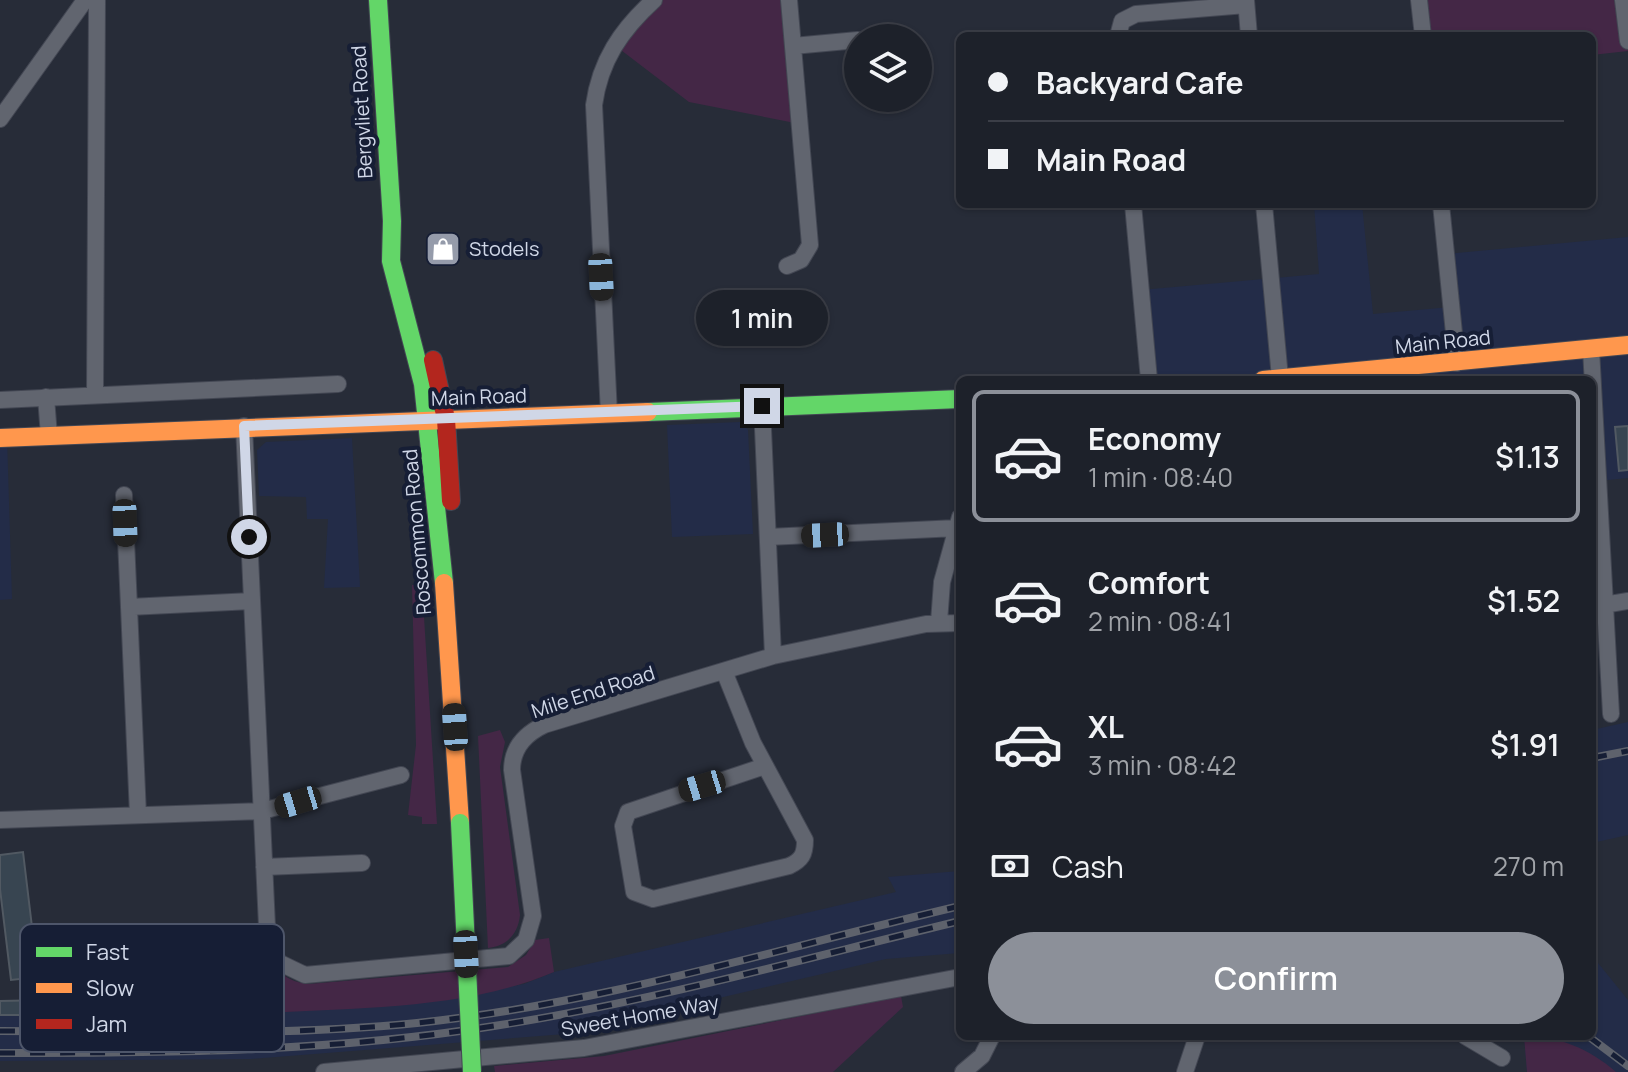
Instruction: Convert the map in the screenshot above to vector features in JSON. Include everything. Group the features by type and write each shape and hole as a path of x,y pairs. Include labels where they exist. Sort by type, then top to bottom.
{"main road":[{"name":"Bergvliet Road","path":"378,0 392,221 433,359 437,420"},
{"name":"Main Road","path":"1345,376 1419,373 1457,363 1628,345"},
{"name":"Main Road","path":"0,438 956,399"},
{"name":"Roscommon Road","path":"437,420 453,543 450,640 472,1072"}],"street":[{"path":"0,119 85,0"},
{"path":"95,395 97,0"},
{"path":"609,414 594,105 597,86 613,44 654,0"},
{"path":"787,266 801,260 810,245 789,0"},
{"path":"1419,0 1423,32"},
{"path":"1623,0 1628,41"},
{"path":"1119,32 1122,21 1136,14 1246,2 1249,32"},
{"path":"793,46 844,41"},
{"path":"1133,208 1149,376"},
{"path":"1264,208 1271,376"},
{"path":"1441,208 1457,363"},
{"path":"1591,349 1592,376"},
{"path":"0,400 338,384"},
{"path":"46,397 49,436"},
{"path":"762,406 773,656"},
{"path":"244,426 267,924"},
{"path":"124,495 138,815"},
{"path":"1596,509 1599,605 1611,714"},
{"path":"768,537 956,523"},
{"path":"939,622 942,582 956,530"},
{"path":"129,607 252,601"},
{"path":"1599,605 1628,601"},
{"name":"Mile End Road","path":"284,965 305,975 509,956 526,940 533,916 512,761 521,741 544,725 773,656 939,622 956,623"},
{"path":"724,671 765,766 805,840 805,852 799,861 789,866 653,899 634,892 623,826 628,812 765,766"},
{"path":"0,820 262,811 401,775"},
{"path":"264,867 362,863"},
{"name":"Sweet Home Way","path":"324,1072 584,1048 956,978"},
{"path":"963,1072 982,1056 990,1040"},
{"path":"1185,1072 1196,1040"},
{"path":"1472,1040 1502,1058"}],"shaded area":[{"path":"654,0 789,0 800,124 689,102 613,44"},
{"path":"1419,0 1623,0 1628,51 1596,55 1596,32 1423,32"},
{"path":"1314,208 1362,208 1373,314 1451,307 1446,254 1628,237 1628,478 1598,481 1596,376 1149,376 1141,290 1319,274"},
{"path":"740,422 748,430 753,534 672,537 667,425"},
{"path":"0,438 7,438 12,599 0,600"},
{"path":"352,438 360,587 324,588 328,519 307,519 306,497 259,496 257,450 266,442"},
{"path":"412,585 422,585 437,824 422,824 422,817 408,815 416,745"},
{"path":"1628,722 1628,835 1596,842 1596,729"},
{"path":"500,730 505,742 500,767 520,915 517,928 510,938 501,945 488,948 478,736"},
{"path":"956,871 956,953 886,959 565,1034 251,1059 0,1061 0,1015 20,1015 20,1052 284,1052 284,1012 426,1001 524,984 554,972 896,892 888,877"},
{"path":"549,938 554,972 519,985 444,1001 284,1012 284,976 309,984 508,967 526,955 535,940"},
{"path":"1596,963 1628,1000 1628,1072 1527,1072 1524,1040 1596,1040"},
{"path":"901,996 903,1007 833,1072 495,1072 494,1066 604,1056"},
{"path":"1524,1040 1556,1040 1573,1045 1616,1072 1527,1072"}],"building":[{"path":"1628,426 1628,470 1619,471 1615,427"},
{"path":"23,852 32,924 20,924 20,979 11,980 0,889 0,855"},
{"path":"0,1001 20,1001 20,1015 0,1015"}],"railway":[{"path":"1596,757 1628,751"},
{"path":"284,1031 417,1023 554,1003 690,973 956,907"},
{"path":"284,1047 432,1035 553,1016 728,978 956,922"},
{"path":"0,1031 20,1031"},
{"path":"1593,1040 1628,1066"},
{"path":"0,1053 124,1052"}],"traffic: fast":[{"path":"378,0 392,221 391,261 423,384 444,583"},
{"path":"648,412 956,399"},
{"path":"460,823 472,1072"}],"traffic: slow":[{"path":"1305,376 1628,345"},
{"path":"0,438 648,412"},
{"path":"444,583 460,823"}],"traffic: jam":[{"path":"433,360 446,419 451,501"}],"place":[{"name":"Stodels","path":"443,249"}],"route":[{"path":"249,537 244,426 541,417 762,406"}]}
